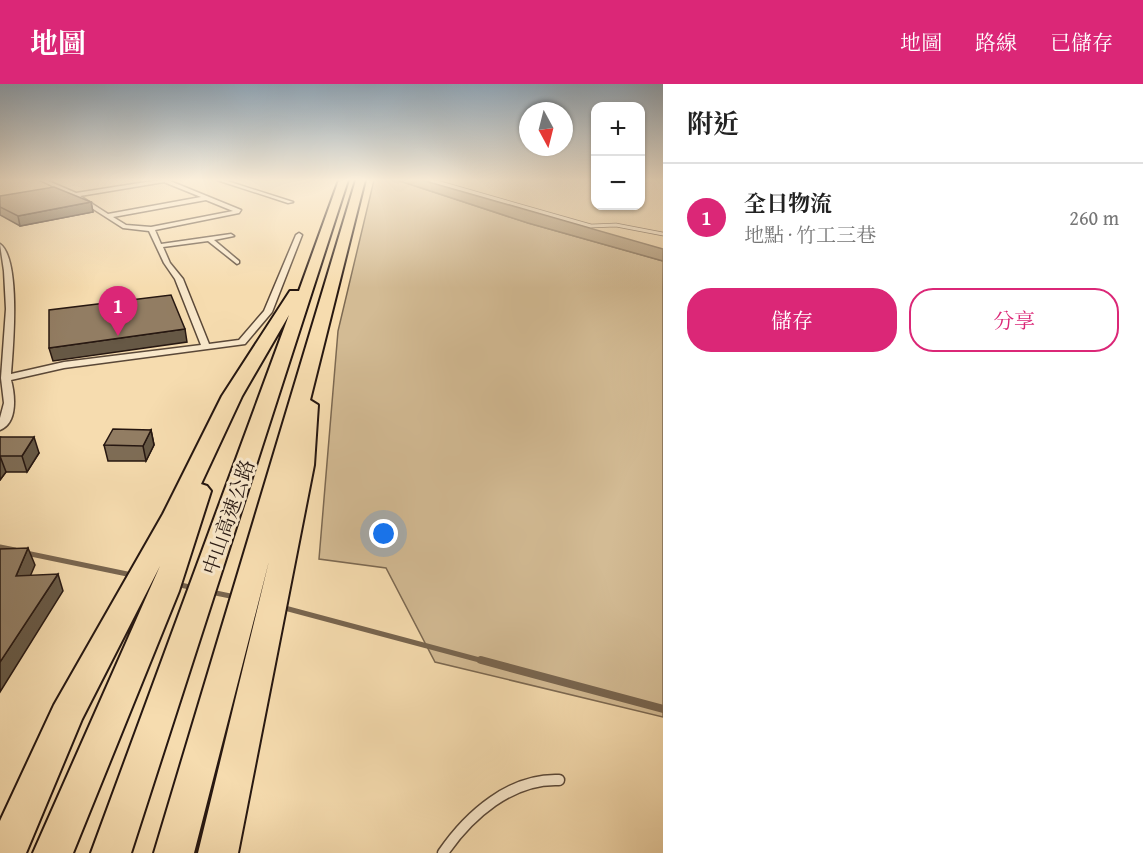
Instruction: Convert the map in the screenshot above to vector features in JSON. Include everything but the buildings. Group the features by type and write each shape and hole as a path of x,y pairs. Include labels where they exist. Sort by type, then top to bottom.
{"highway":[{"name":"中山高速公路","path":"111,853 332,216"},
{"path":"174,853 303,465 313,349 351,216"},
{"path":"53,853 154,581 232,396 320,251"},
{"path":"6,853 66,716 154,581"},
{"path":"226,853 243,751 259,602"},
{"path":"218,853 243,751"}],"street":[{"path":"106,216 125,227 151,229 215,216"},
{"path":"151,229 179,279 206,347"},
{"path":"6,378 53,367 242,342 268,312 299,235"},
{"path":"159,246 231,236"},
{"path":"210,240 237,262"},
{"path":"0,246 7,257 10,277 6,378 10,396 7,417 0,427"}],"lane":[{"path":"556,216 591,226 616,225 663,234"},
{"path":"443,853 474,817 497,801 537,779 559,780"}],"shaded area":[{"path":"365,216 506,216 663,261 663,717 435,662 386,568 319,559 338,331"},
{"path":"506,216 547,216 663,249 663,261"}],"waterway":[{"path":"0,547 15,550"},
{"path":"26,553 132,575"},
{"path":"176,584 194,588"},
{"path":"211,592 235,597"},
{"path":"281,607 487,662"},
{"path":"481,660 663,709"}],"place":[{"name":"全日物流","path":"118,336"}]}
